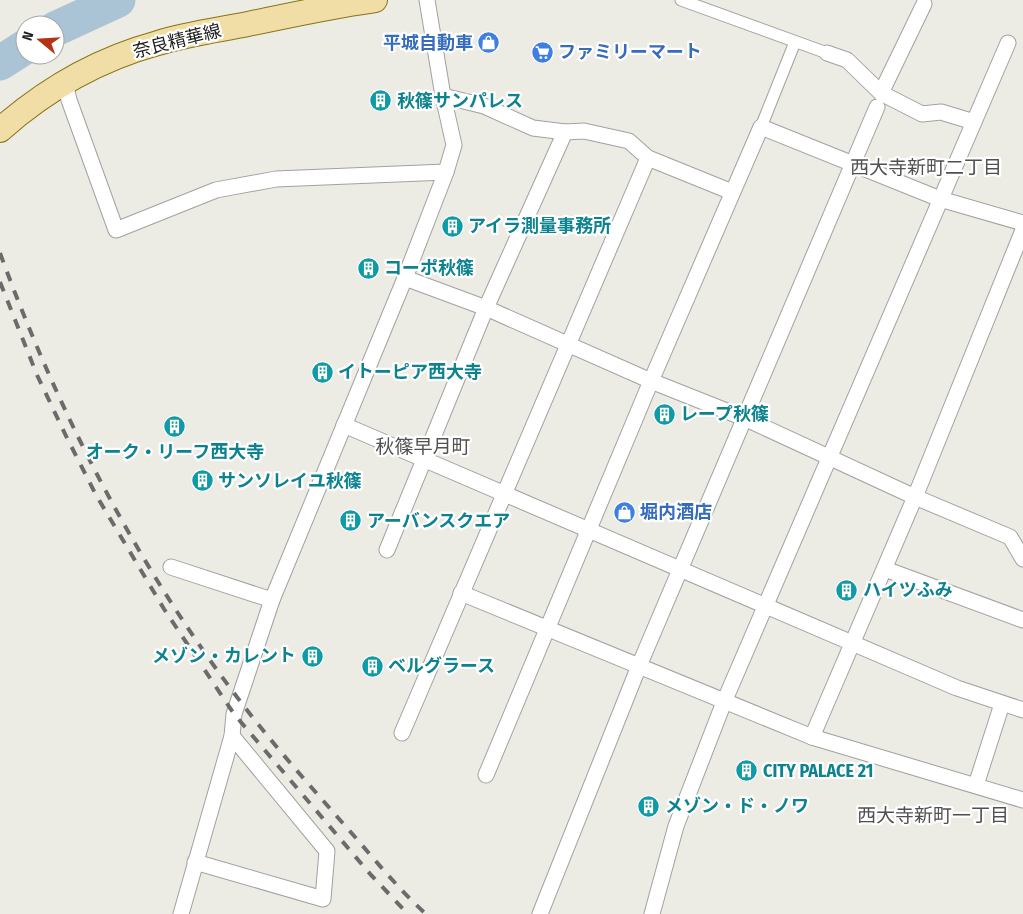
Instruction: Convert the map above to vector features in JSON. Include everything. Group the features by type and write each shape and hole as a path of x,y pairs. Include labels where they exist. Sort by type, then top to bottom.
{"main road":[{"name":"奈良精華線","path":"0,130 34,102 65,82 111,59 159,42 341,4 375,0"}],"street":[{"path":"181,914 232,736 234,714 272,600 405,278 446,172 454,144 443,96 427,0"},
{"path":"681,0 847,60 879,100 922,114 941,112 974,122"},
{"path":"540,914 680,567 879,100 924,4"},
{"path":"486,775 546,627 761,126 795,42"},
{"path":"652,914 676,826 724,702 1008,43"},
{"path":"65,82 69,100 116,230 216,190 276,179 446,172"},
{"path":"443,96 484,106 533,128 564,132 584,131 628,141 648,158 732,192"},
{"path":"761,126 852,165 940,199 1023,223"},
{"path":"387,550 486,308 564,132"},
{"path":"402,733 648,158"},
{"path":"812,737 854,644 1023,230"},
{"path":"405,278 486,308 569,346 744,418 915,497 1010,537 1023,559"},
{"path":"344,425 425,458 588,530 680,567 957,688 1023,710"},
{"path":"171,567 272,600"},
{"path":"885,569 1023,620"},
{"path":"461,593 812,737 1023,800"},
{"path":"976,785 1002,704"},
{"path":"195,862 323,899 327,852 232,736"}],"waterway":[{"path":"65,24 118,0"},
{"path":"0,63 15,53"}],"railway":[{"path":"0,253 47,371 74,429 134,542 167,596 202,650 264,731 403,892 426,914"},
{"path":"0,282 37,375 67,438 96,495 164,609 234,714 371,875 408,914"}],"place":[{"name":"平城自動車","path":"489,43"},
{"name":"ファミリーマート","path":"542,52"},
{"name":"秋篠サンパレス","path":"381,101"},
{"name":"アイラ測量事務所","path":"452,226"},
{"name":"コーポ秋篠","path":"368,268"},
{"name":"イトーピア西大寺","path":"322,372"},
{"name":"レープ秋篠","path":"664,414"},
{"name":"オーク・リーフ西大寺","path":"175,427"},
{"name":"サンソレイユ秋篠","path":"202,481"},
{"name":"堀内酒店","path":"624,512"},
{"name":"アーバンスクエア","path":"351,521"},
{"name":"ハイツふみ","path":"847,590"},
{"name":"メゾン・カレント","path":"312,656"},
{"name":"ベルグラース","path":"372,666"},
{"name":"CITY PALACE 21","path":"747,771"},
{"name":"メゾン・ド・ノワ","path":"649,806"}],"district":[{"name":"西大寺新町二丁目","path":"926,167"},
{"name":"秋篠早月町","path":"423,446"},
{"name":"西大寺新町一丁目","path":"933,815"}]}
